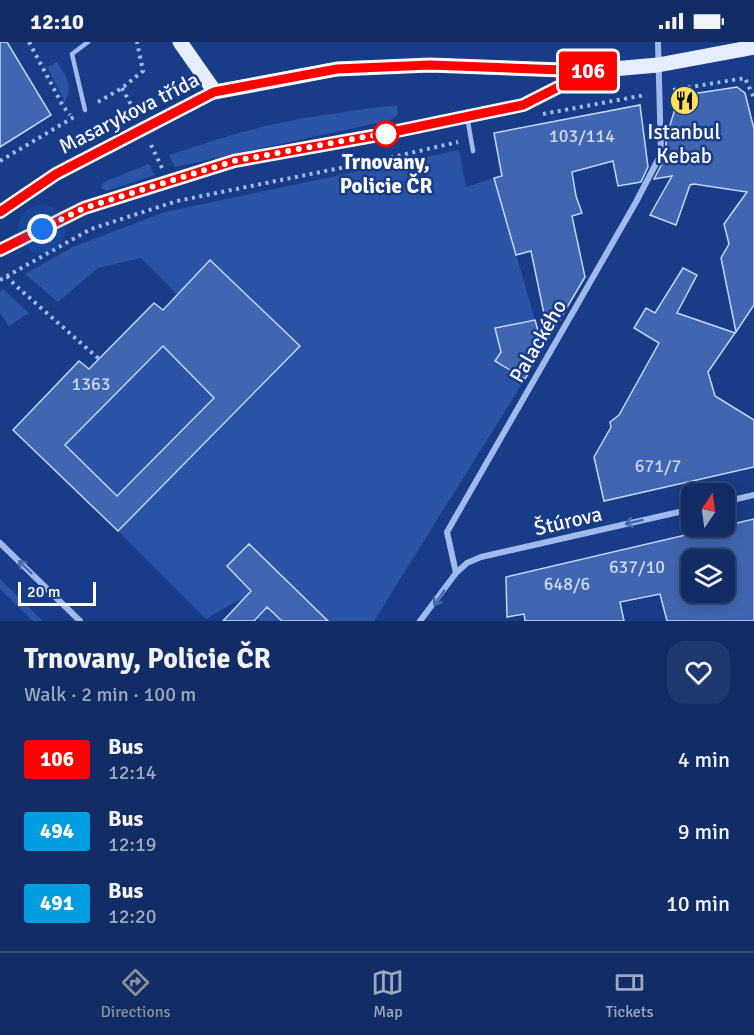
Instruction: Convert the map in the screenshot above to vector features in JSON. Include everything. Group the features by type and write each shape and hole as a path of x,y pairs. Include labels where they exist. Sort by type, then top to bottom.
{"main road":[{"path":"180,42 214,92"},
{"name":"Masarykova třída","path":"0,212 56,174 214,92 337,69 430,65 590,71 658,65 754,47"}],"street":[{"name":"Palackého","path":"456,573 447,532 636,202 661,154 658,42"},
{"path":"735,499 754,495"},
{"name":"Štúrova","path":"456,573 467,563 481,557 681,512"},
{"path":"0,543 80,621"},
{"path":"420,621 456,573"}],"lane":[{"path":"85,110 72,54 88,42"},
{"path":"0,250 84,208 234,161 373,136 523,105 590,71"},
{"path":"467,116 473,151"}],"path":[{"path":"29,42 63,106"},
{"path":"535,116 745,78 754,98"},
{"path":"0,280 91,229 177,201 471,139"},
{"path":"0,161 7,157"},
{"path":"7,276 99,359"}],"shaded area":[{"path":"57,62 69,86 65,102 47,67"},
{"path":"397,105 398,114 391,120 175,167 169,155 237,133 279,123"},
{"path":"459,150 466,187 494,178 535,320 495,328 501,352 495,361 525,379 374,621 260,621 239,600 206,619 118,531 300,345 210,260 178,295 141,258 98,268 58,302 25,274 75,246 165,212"},
{"path":"149,164 155,175 106,191 101,188 104,182"},
{"path":"3,289 29,313 9,326 0,313 0,291"},
{"path":"163,346 214,398 117,496 65,445"},
{"path":"0,579 43,621 33,621 0,589"}],"building":[{"path":"0,42 7,42 51,115 0,147"},
{"path":"737,87 745,93 754,129 754,305 736,332 721,258 729,244 724,224 747,192 694,184 690,185 676,225 650,215 672,176 654,179 666,156 666,138 679,96"},
{"path":"640,105 648,167 641,182 618,186 613,161 572,172 576,196 582,213 572,216 585,277 549,338 531,251 516,255 494,178 502,176 494,133"},
{"path":"210,260 300,346 118,531 13,430 79,361 89,369 154,303 163,310","holes":["163,346 214,398 117,496 65,445"]},
{"path":"683,268 697,275 677,313 735,333 708,372 715,396 754,420 754,467 604,501 594,457 611,427 610,422 619,415 659,343 634,328 646,308 655,313"},
{"path":"535,320 543,348 525,379 495,361 501,352 495,328"},
{"path":"754,519 754,621 667,621 660,594 620,602 624,621 525,621 524,614 507,617 506,577 681,536 735,537 735,523"},
{"path":"249,544 328,621 282,621 267,607 254,621 223,621 251,591 227,566"}],"bus line":[{"name":"106","path":"0,212 56,174 214,92 337,69 430,65 590,71 523,105 373,136 234,161 84,208 0,250"}],"place":[{"name":"Istanbul Kebab","path":"684,101"},
{"name":"Trnovany, Policie ČR","path":"386,134"}],"route":[{"path":"42,229 84,208 234,161 397,131 386,134"}]}
